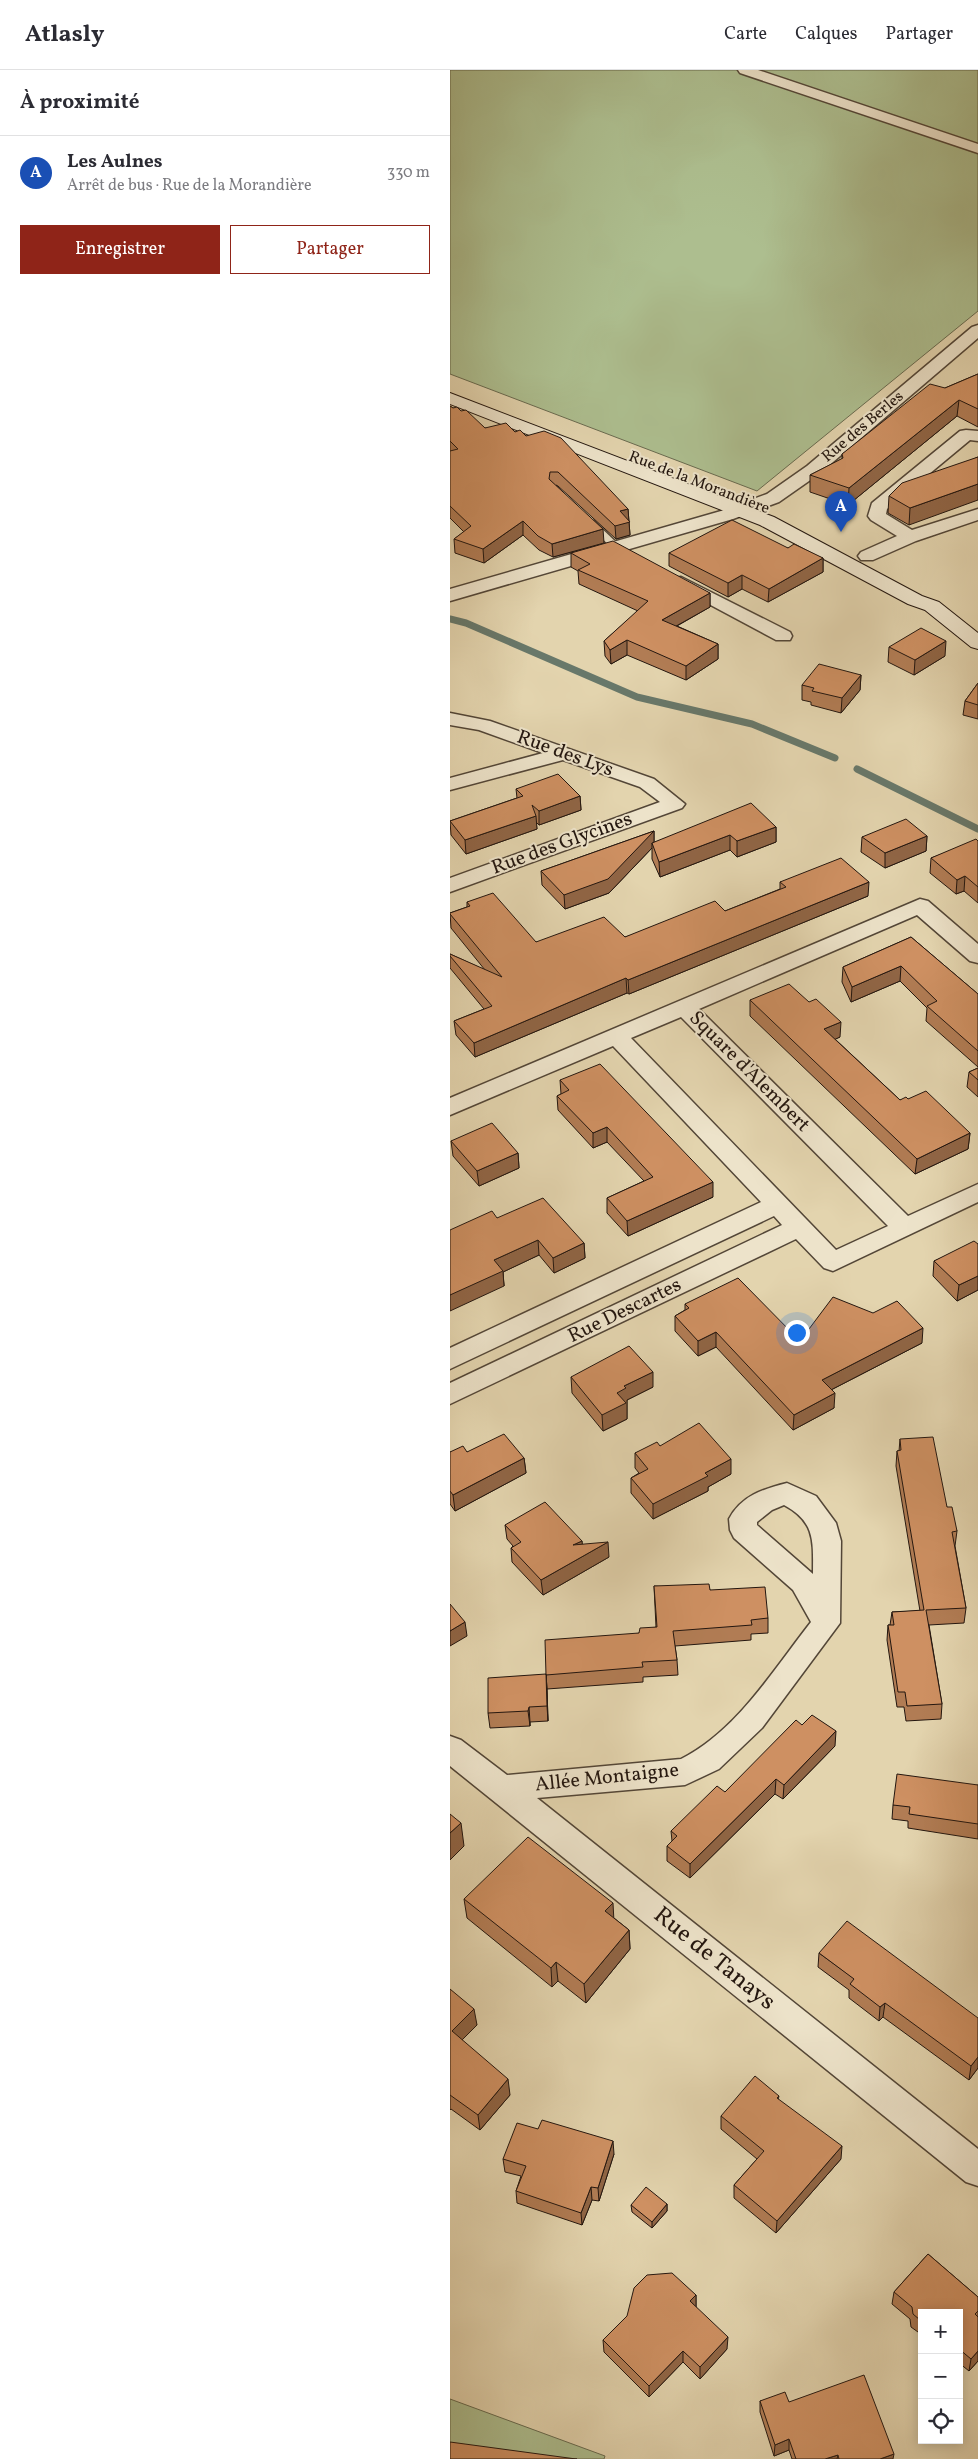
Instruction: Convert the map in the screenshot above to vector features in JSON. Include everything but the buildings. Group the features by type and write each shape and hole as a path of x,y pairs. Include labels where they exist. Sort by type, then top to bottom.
{"street":[{"path":"745,70 978,149"},
{"name":"Rue des Berles","path":"450,595 617,548 740,511 773,498 813,470 978,330"},
{"name":"Rue de la Morandière","path":"450,387 812,527 867,556 908,581 926,595 932,606"},
{"name":"Rue de la Morandière","path":"450,398 740,511 796,535 915,600 932,606 978,643"},
{"path":"910,537 877,516 878,507 966,435 978,436"},
{"path":"867,556 910,537 978,514"},
{"path":"617,548 635,557"},
{"path":"670,576 783,636"},
{"name":"Rue des Lys","path":"450,718 483,725 647,784 675,804"},
{"path":"450,784 562,754"},
{"name":"Rue des Glycines","path":"450,885 675,804"},
{"path":"684,1007 920,906 978,956"},
{"name":"Square d'Alembert","path":"450,1107 684,1007 904,1228"},
{"path":"616,1036 833,1262 978,1192"},
{"name":"Rue Descartes","path":"450,1359 778,1204"},
{"name":"Rue Descartes","path":"450,1394 799,1227"},
{"name":"Allée Montaigne","path":"502,1788 685,1772 708,1760 752,1718 826,1623"},
{"name":"Rue de Tanays","path":"450,1749 502,1788 977,2167"}],"lane":[{"path":"582,515 617,548"}],"green space":[{"path":"450,70 978,70 978,311 757,491 450,374"},
{"path":"450,2399 605,2456 604,2459 450,2459"}],"waterway":[{"path":"450,619 466,623 637,697 752,724 835,758"},
{"path":"857,769 978,829"}],"place":[{"name":"Les Aulnes","path":"841,532"}]}
